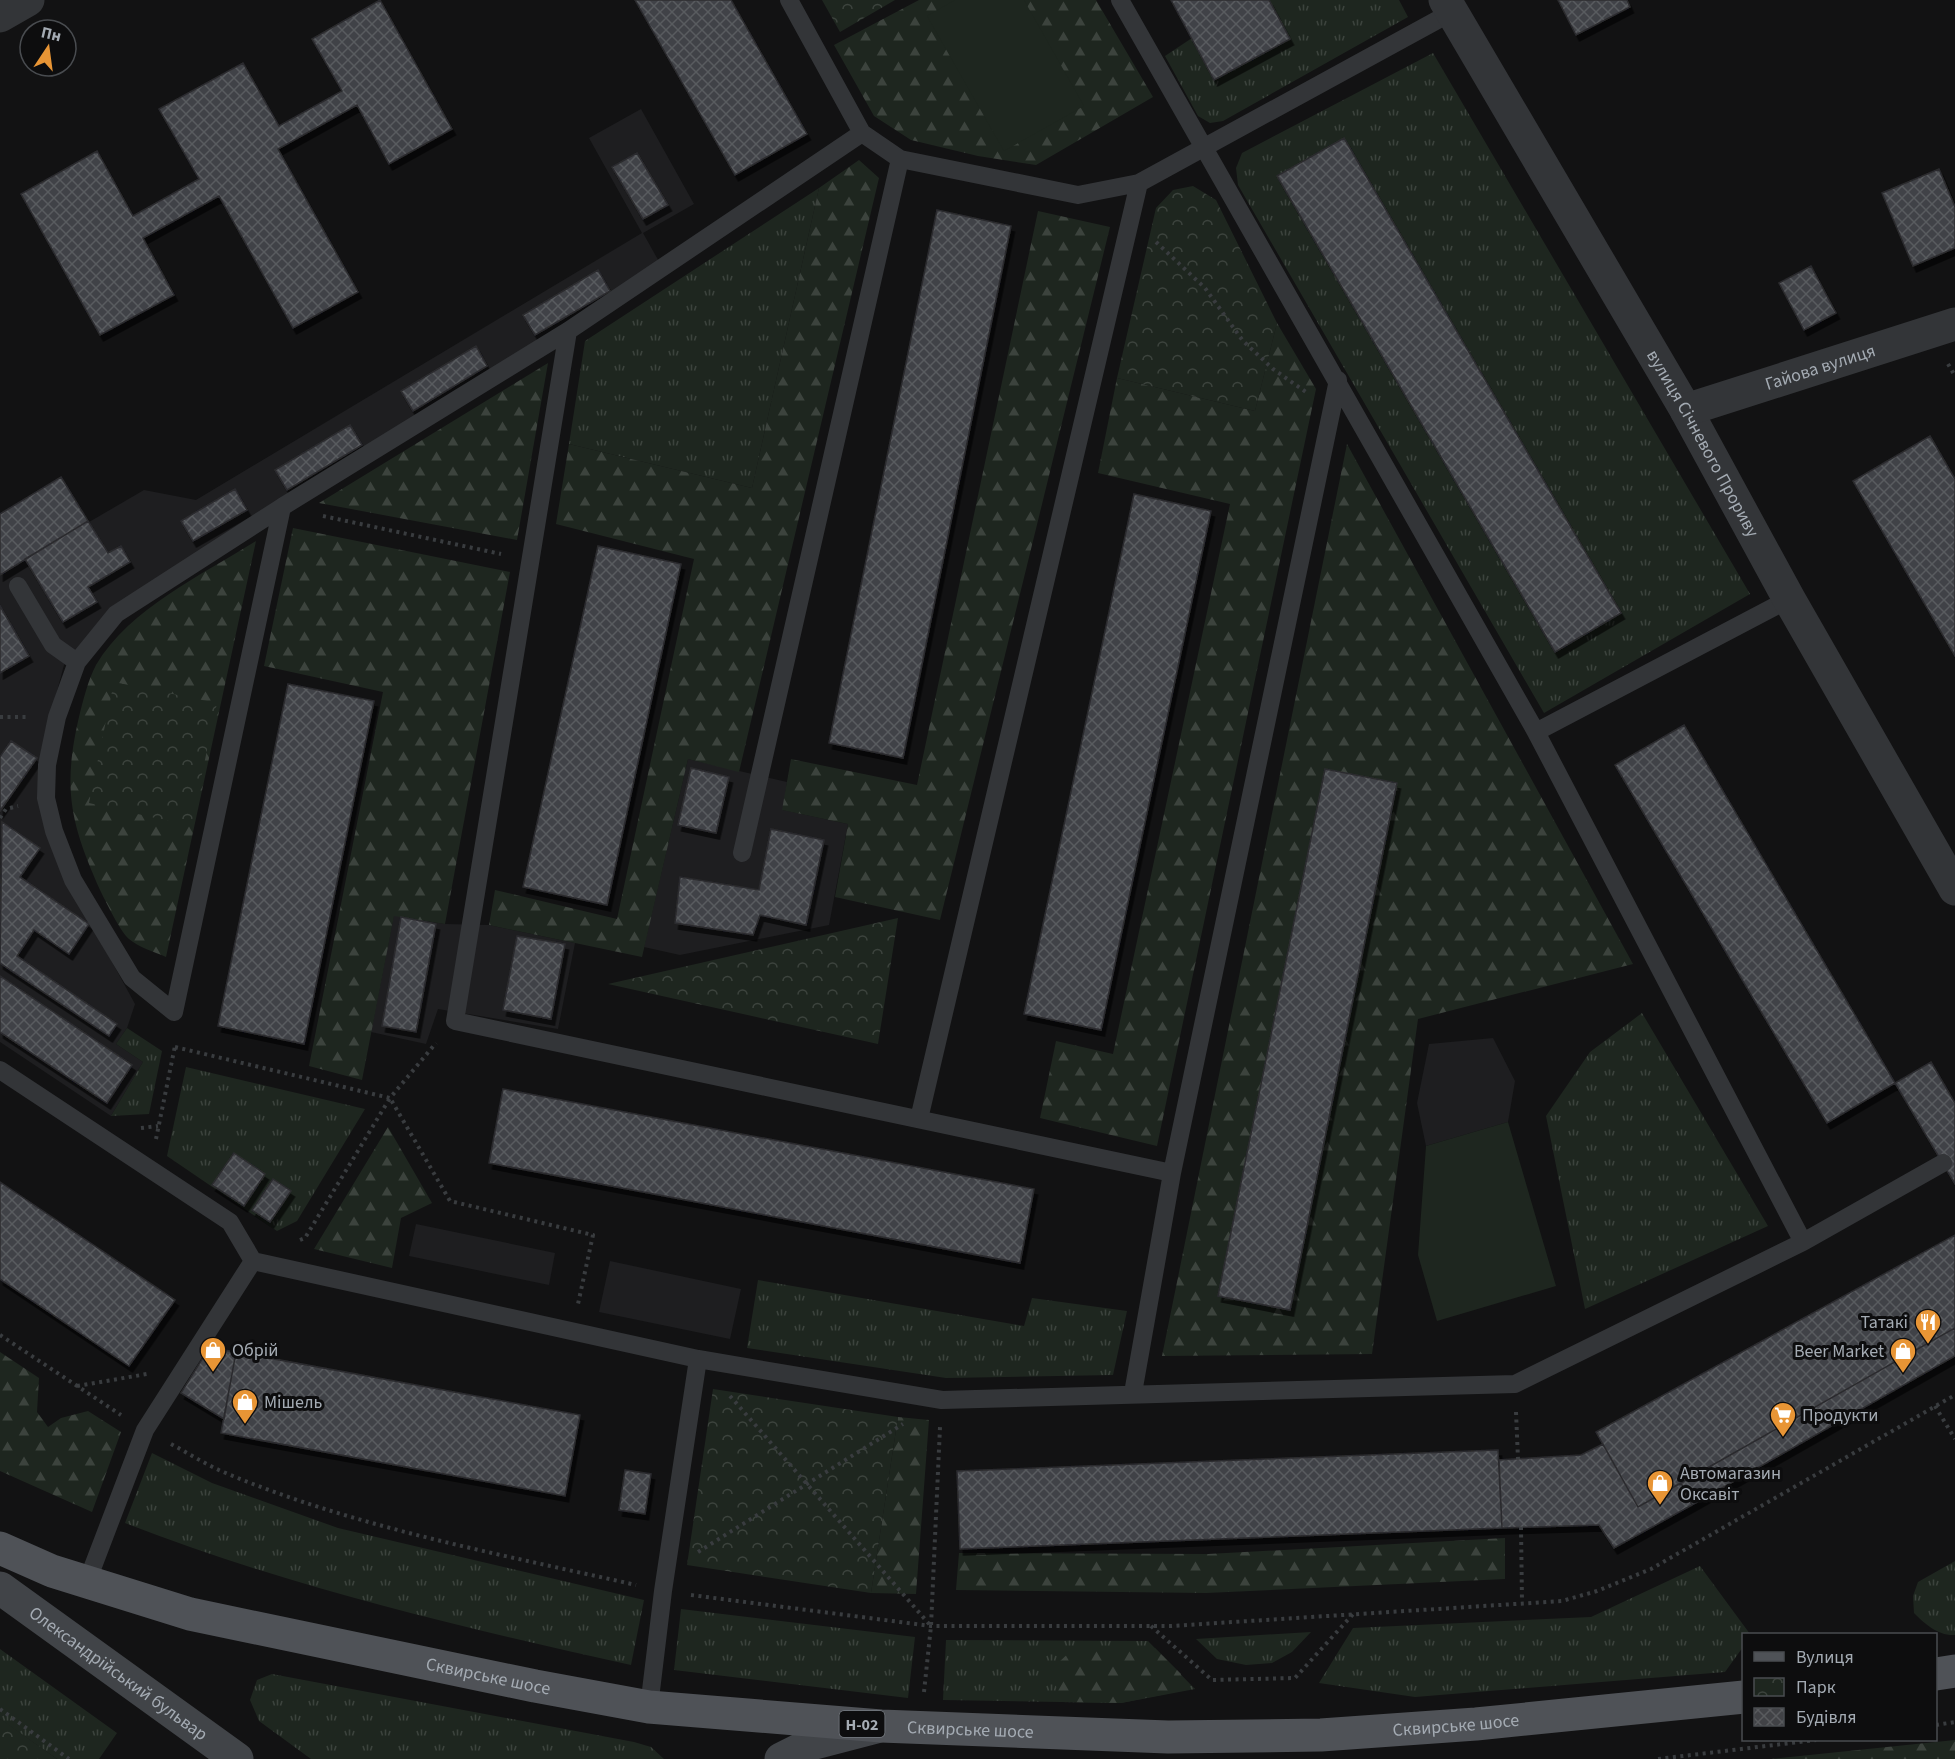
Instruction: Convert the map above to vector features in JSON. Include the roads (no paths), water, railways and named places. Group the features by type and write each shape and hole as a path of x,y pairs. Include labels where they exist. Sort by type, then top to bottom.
{"main road":[{"name":"Сквирське шосе","path":"0,1548 52,1571 190,1614 535,1686 649,1707 881,1726 1168,1737 1321,1735 1476,1724 1742,1697"},
{"name":"Олександрійський бульвар","path":"0,1588 237,1759"},
{"path":"1937,1674 1955,1671"},
{"path":"782,1759 811,1744 881,1726"}],"street":[{"path":"0,16 28,0"},
{"name":"вулиця Січневого Прориву","path":"1448,6 1686,410 1790,599 1955,889"},
{"name":"Гайова вулиця","path":"1686,410 1955,324"}],"lane":[{"path":"789,0 862,133 900,159 1078,195 1139,183 1448,6"},
{"path":"1120,0 1536,732 1803,1242"},
{"path":"282,507 174,1012 132,978 73,880 54,831 46,798 47,765 57,717 77,662 116,614 282,507 568,331 862,133"},
{"path":"742,853 900,159"},
{"path":"919,1119 1139,183"},
{"path":"568,331 455,1021 1172,1173"},
{"path":"1133,1393 1172,1173 1338,380"},
{"path":"18,585 53,645 77,662"},
{"path":"1536,732 1790,599"},
{"path":"0,1070 230,1222 253,1261 698,1359 942,1400 1515,1384 1803,1242 1942,1163"},
{"path":"87,1582 145,1431 253,1261"},
{"path":"649,1707 663,1591 698,1359"}],"place":[{"name":"Татакі","path":"1928,1345"},
{"name":"Обрій","path":"213,1373"},
{"name":"Beer Market","path":"1903,1374"},
{"name":"Мішель","path":"245,1425"},
{"name":"Продукти","path":"1783,1438"},
{"name":"Автомагазин Оксавіт","path":"1660,1506"}]}
